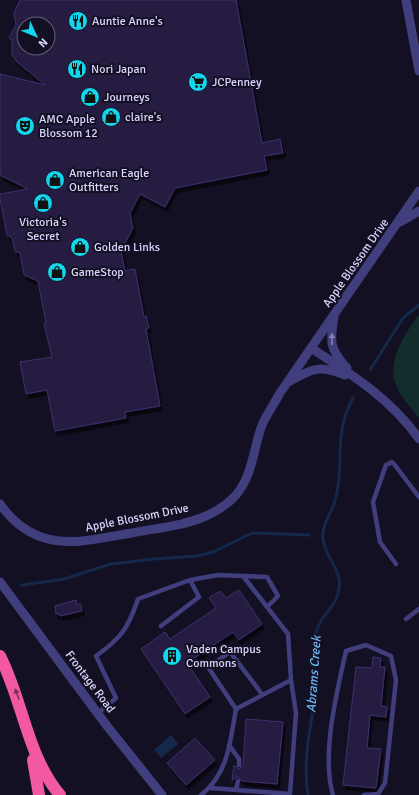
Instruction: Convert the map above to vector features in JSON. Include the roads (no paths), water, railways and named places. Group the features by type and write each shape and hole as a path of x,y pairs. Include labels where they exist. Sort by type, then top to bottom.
{"highway":[{"path":"0,656 11,678 42,770 60,795"},
{"path":"28,731 39,795"}],"street":[{"path":"406,0 419,71"},
{"name":"Apple Blossom Drive","path":"0,504 14,520 29,532 61,542 85,541 170,526 207,516 228,502 236,495 246,479 262,425 287,383 419,192"},
{"path":"397,224 419,212"},
{"path":"334,315 331,337 333,349 340,361 359,381"},
{"path":"311,348 359,381 393,408 419,439"},
{"path":"287,383 309,371 321,368 359,381"},
{"name":"Frontage Road","path":"0,582 98,713 162,795"}],"lane":[{"path":"396,564 380,542 373,502 386,465 392,462 419,497"},
{"path":"98,713 116,698 96,656 118,640 131,620 138,599 190,580 218,575 267,577 278,596 267,607"},
{"path":"210,788 290,795 296,713 291,680 288,634 243,576"},
{"path":"161,626 199,597 190,580"},
{"path":"406,619 419,609"},
{"path":"333,795 330,782 329,750 346,650 366,645 390,656 396,680 385,783 378,794 364,795"},
{"path":"201,795 210,788 225,766 236,709 208,667 230,652 262,694"},
{"path":"236,709 291,680"},
{"path":"229,745 239,759 238,765"},
{"path":"236,790 238,780"}],"water":[{"path":"171,735 178,744 161,758 154,750"}],"waterway":[{"name":"Abrams Creek","path":"370,370 403,318 419,305"},
{"name":"Abrams Creek","path":"308,795 306,766 316,687 314,642 320,622 336,599 339,588 338,574 326,551 323,533 325,524 334,504 337,491 343,425 353,398"},
{"path":"22,585 64,579 111,564 198,556 213,552 252,533 309,535"}],"place":[{"name":"Auntie Anne's","path":"78,21"},
{"name":"Nori Japan","path":"77,69"},
{"name":"JCPenney","path":"198,82"},
{"name":"Journeys","path":"90,97"},
{"name":"claire's","path":"111,117"},
{"name":"AMC Apple Blossom 12","path":"25,126"},
{"name":"American Eagle Outfitters","path":"55,180"},
{"name":"Victoria's Secret","path":"43,203"},
{"name":"Golden Links","path":"80,247"},
{"name":"GameStop","path":"57,272"},
{"name":"Vaden Campus Commons","path":"172,656"}]}
